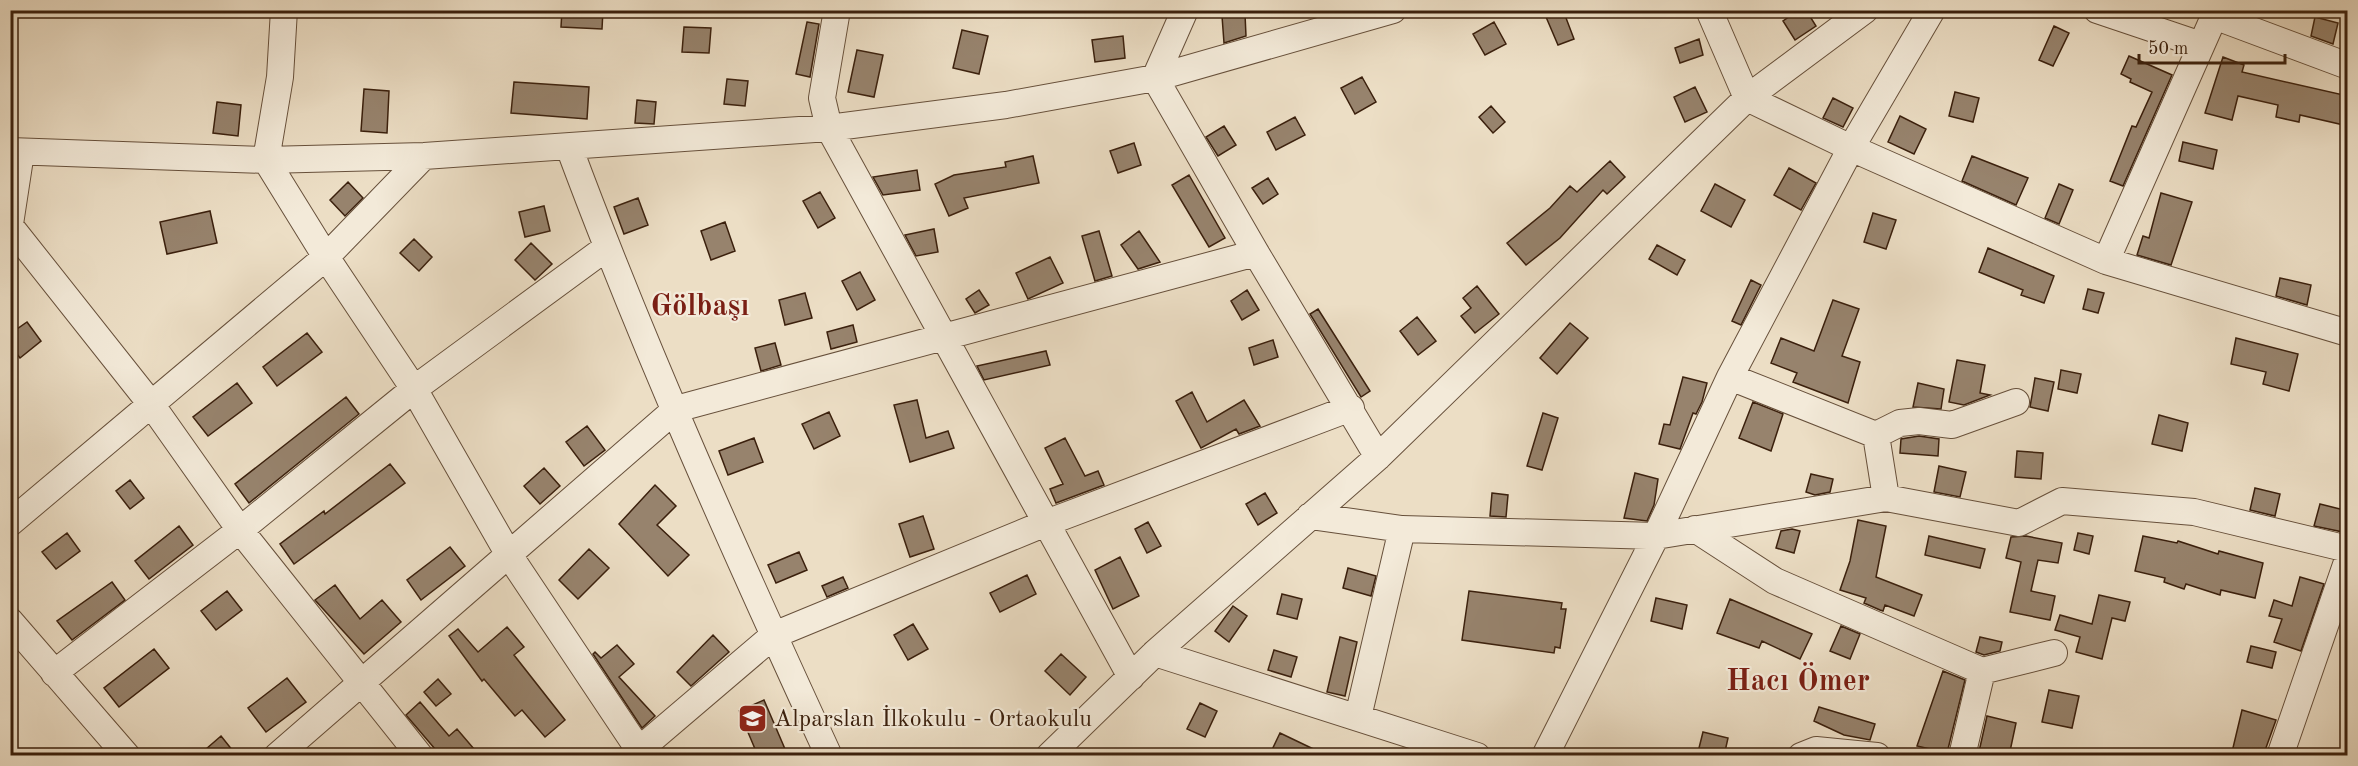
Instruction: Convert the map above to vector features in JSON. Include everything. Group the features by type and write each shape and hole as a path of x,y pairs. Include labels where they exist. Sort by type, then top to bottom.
{"street":[{"path":"284,10 280,77 266,160 326,257 414,389 509,555 638,754 774,635 1046,523 1351,408"},
{"path":"837,10 822,98 829,128 1131,677"},
{"path":"1155,78 1185,10"},
{"path":"420,756 240,530 151,404 10,225 16,152 266,160 424,156 829,128 1006,105 1155,78 1393,10"},
{"path":"1709,10 1747,99 1851,148 2106,261 2348,333"},
{"path":"1049,756 1155,653 1378,457 1747,99 1865,10"},
{"path":"1545,756 1656,536 1730,377 1851,148 1932,10"},
{"path":"2097,10 2201,45"},
{"path":"2106,261 2216,14 2348,66"},
{"path":"1155,78 1378,457"},
{"path":"569,147 606,248 829,756"},
{"path":"10,523 326,257 424,156"},
{"path":"54,673 240,530 414,389 606,248"},
{"path":"277,756 676,409 1256,253"},
{"path":"1730,377 1876,435 1900,423 1952,425 2016,402"},
{"path":"1876,435 1886,498"},
{"path":"1310,516 1402,529 1656,536 1886,498 2019,523 2062,501 2194,512 2348,549"},
{"path":"1358,717 1402,529"},
{"path":"1695,529 1775,581 1982,671 2054,652"},
{"path":"2280,756 2348,559"},
{"path":"10,621 127,756"},
{"path":"1155,653 1477,756"},
{"path":"1962,756 1982,671"},
{"path":"1801,756 1816,750 1877,756"}],"building":[{"path":"562,10 603,10 602,29 561,27"},
{"path":"1563,10 1574,39 1558,45 1546,17"},
{"path":"1799,10 1806,10 1816,26 1795,40 1783,21"},
{"path":"1245,14 1246,36 1224,43 1222,16"},
{"path":"2315,17 2338,23 2333,44 2311,36"},
{"path":"807,22 819,24 810,77 796,74"},
{"path":"1494,22 1506,44 1485,55 1473,34"},
{"path":"2054,26 2069,33 2053,66 2039,60"},
{"path":"684,27 711,28 709,53 682,52"},
{"path":"962,30 988,36 979,74 953,68"},
{"path":"1123,36 1125,58 1095,62 1092,40"},
{"path":"1699,39 1703,55 1680,63 1675,48"},
{"path":"857,50 883,55 874,97 848,92"},
{"path":"2129,56 2172,75 2123,186 2110,181 2132,126 2136,127 2152,92 2130,82 2131,79 2121,74"},
{"path":"2223,57 2244,65 2242,72 2348,96 2348,126 2300,115 2299,122 2276,117 2278,105 2238,96 2232,120 2205,113"},
{"path":"1362,77 1376,102 1355,114 1341,88"},
{"path":"727,79 748,81 745,106 724,104"},
{"path":"514,82 589,87 587,119 511,113"},
{"path":"1695,87 1707,112 1685,122 1674,97"},
{"path":"364,89 389,91 387,133 361,131"},
{"path":"1955,92 1979,98 1973,122 1949,116"},
{"path":"1833,98 1853,108 1843,127 1823,118"},
{"path":"637,100 656,102 654,124 635,123"},
{"path":"217,102 241,105 238,136 213,133"},
{"path":"1491,106 1505,122 1493,133 1479,117"},
{"path":"1900,116 1926,129 1914,154 1888,142"},
{"path":"1295,117 1305,135 1276,150 1267,132"},
{"path":"1224,126 1236,145 1218,156 1206,137"},
{"path":"2183,142 2217,150 2213,169 2179,161"},
{"path":"1134,143 1141,165 1118,173 1110,151"},
{"path":"1033,156 1039,183 964,198 968,208 949,216 935,184 954,175 1006,167 1005,162"},
{"path":"1972,156 2028,178 2016,205 1962,181"},
{"path":"1610,161 1625,177 1607,194 1603,190 1560,238 1526,265 1507,243 1550,208 1570,186 1577,192"},
{"path":"1789,168 1816,183 1801,210 1774,195"},
{"path":"917,170 920,190 883,195 873,177"},
{"path":"1189,175 1225,238 1209,247 1172,185"},
{"path":"1268,178 1278,194 1263,204 1252,188"},
{"path":"348,182 363,198 345,216 330,200"},
{"path":"1715,184 1745,200 1731,227 1701,211"},
{"path":"2059,184 2073,190 2059,224 2045,218"},
{"path":"820,192 835,218 818,228 803,201"},
{"path":"2161,193 2192,202 2171,265 2137,255 2143,236 2149,238"},
{"path":"638,198 648,225 624,234 614,207"},
{"path":"544,206 550,231 525,237 519,212"},
{"path":"210,211 217,243 167,254 160,222"},
{"path":"1873,213 1896,220 1886,249 1864,242"},
{"path":"725,222 735,251 711,260 701,231"},
{"path":"934,229 938,252 916,256 905,235"},
{"path":"1099,231 1112,276 1095,281 1082,236"},
{"path":"1139,231 1160,262 1138,269 1121,245"},
{"path":"414,239 432,257 419,271 400,253"},
{"path":"531,243 552,264 535,280 515,260"},
{"path":"1657,245 1685,260 1677,275 1649,259"},
{"path":"1988,248 2054,276 2044,303 2021,295 2023,290 1979,272"},
{"path":"1050,257 1063,283 1028,299 1016,273"},
{"path":"860,272 875,300 857,310 842,281"},
{"path":"2280,278 2311,285 2307,305 2276,296"},
{"path":"1751,280 1761,285 1741,325 1732,321"},
{"path":"1477,286 1499,314 1475,333 1461,316 1471,308 1463,298"},
{"path":"2088,289 2104,293 2098,313 2083,309"},
{"path":"979,290 989,305 975,313 966,299"},
{"path":"1247,290 1259,310 1242,320 1231,301"},
{"path":"805,293 812,318 785,325 779,300"},
{"path":"1833,300 1859,309 1842,356 1860,362 1848,403 1793,382 1797,373 1771,363 1781,338 1814,351"},
{"path":"1318,309 1370,391 1361,397 1310,314"},
{"path":"1417,317 1436,341 1418,355 1400,331"},
{"path":"27,322 41,341 20,358 10,345 10,334"},
{"path":"1570,323 1588,338 1557,374 1540,358"},
{"path":"853,325 857,342 831,349 827,332"},
{"path":"307,333 322,352 277,386 263,367"},
{"path":"2236,338 2298,354 2289,391 2263,384 2266,372 2231,364"},
{"path":"1273,340 1278,357 1254,365 1249,348"},
{"path":"775,343 781,365 761,371 755,348"},
{"path":"1046,351 1050,365 984,380 977,366"},
{"path":"1957,360 1985,365 1980,393 1990,395 1964,405 1949,402"},
{"path":"2061,370 2081,374 2077,393 2058,389"},
{"path":"1683,377 1707,383 1702,402 1696,414 1693,413 1680,449 1659,444 1664,424 1670,425"},
{"path":"2035,378 2054,382 2048,411 2030,407"},
{"path":"237,383 252,403 208,436 193,417"},
{"path":"1918,383 1944,389 1941,409 1913,407"},
{"path":"1192,392 1207,422 1244,400 1260,426 1239,434 1236,429 1201,448 1176,401"},
{"path":"346,397 359,414 249,503 235,484"},
{"path":"917,400 926,438 948,431 954,448 910,462 894,405"},
{"path":"1753,402 1783,414 1771,451 1739,438"},
{"path":"829,412 840,436 814,449 802,424"},
{"path":"1543,413 1558,418 1542,470 1527,466"},
{"path":"2159,415 2188,423 2182,451 2152,444"},
{"path":"587,426 605,450 584,466 566,442"},
{"path":"1919,436 1939,439 1938,456 1900,453 1901,439"},
{"path":"754,438 763,462 728,475 719,451"},
{"path":"1065,438 1085,476 1098,471 1104,485 1056,503 1050,489 1063,484 1045,448"},
{"path":"2017,451 2043,453 2041,479 2015,477"},
{"path":"390,464 405,483 294,564 280,544 324,511 325,514"},
{"path":"1939,466 1966,472 1960,497 1934,492"},
{"path":"544,468 560,486 540,504 524,486"},
{"path":"1635,473 1658,479 1654,505 1647,521 1624,518"},
{"path":"1811,474 1833,479 1830,492 1815,495 1806,492"},
{"path":"130,480 144,498 130,509 116,491"},
{"path":"655,485 676,506 657,525 689,555 668,576 619,524"},
{"path":"2255,488 2280,494 2275,516 2250,510"},
{"path":"1265,493 1277,513 1258,525 1246,504"},
{"path":"1492,493 1508,495 1506,517 1490,516"},
{"path":"2320,504 2348,511 2343,532 2314,526"},
{"path":"923,516 934,549 910,557 899,524"},
{"path":"1858,520 1886,526 1876,577 1922,595 1914,616 1885,605 1883,611 1880,610 1864,603 1866,598 1840,590 1850,561"},
{"path":"1148,522 1161,546 1147,553 1135,529"},
{"path":"179,526 193,545 149,579 135,561"},
{"path":"1792,529 1800,531 1794,553 1776,548 1781,531"},
{"path":"67,533 80,551 56,569 42,552"},
{"path":"2078,533 2093,536 2089,554 2074,550"},
{"path":"1929,536 1985,549 1980,568 1925,555"},
{"path":"2026,536 2062,543 2058,563 2038,560 2031,591 2055,596 2050,620 2010,612 2021,562 2006,558 2011,537"},
{"path":"2143,536 2177,543 2178,541 2218,554 2219,551 2263,563 2255,598 2221,590 2220,595 2186,584 2184,589 2164,582 2165,578 2135,571"},
{"path":"450,547 465,566 421,600 407,580"},
{"path":"589,549 609,568 578,599 559,580"},
{"path":"799,552 807,570 776,583 768,565"},
{"path":"1120,557 1139,596 1113,609 1095,570"},
{"path":"1348,568 1376,576 1371,596 1343,588"},
{"path":"1027,575 1036,594 1000,612 990,593"},
{"path":"843,577 848,588 827,597 822,586"},
{"path":"2300,577 2324,584 2301,651 2274,642 2282,619 2269,616 2274,600 2292,606"},
{"path":"112,582 125,600 72,640 57,621"},
{"path":"335,585 360,619 382,600 401,622 364,654 315,600"},
{"path":"227,591 242,610 216,630 201,611"},
{"path":"1469,591 1562,603 1561,609 1566,609 1560,648 1555,647 1554,653 1462,640"},
{"path":"1282,594 1302,599 1297,619 1277,614"},
{"path":"2099,595 2130,602 2125,621 2112,618 2102,659 2076,652 2080,637 2055,630 2060,615 2092,624"},
{"path":"1656,598 1687,605 1682,629 1651,621"},
{"path":"1730,599 1812,634 1800,659 1762,641 1759,648 1717,633"},
{"path":"1233,606 1247,616 1229,642 1215,631"},
{"path":"913,624 928,649 908,660 894,635"},
{"path":"1841,626 1860,634 1850,659 1830,651"},
{"path":"507,627 524,647 514,655 565,720 545,737 522,710 515,716 484,679 482,681 449,636 458,629 478,652"},
{"path":"713,635 729,652 691,686 677,672"},
{"path":"1340,637 1357,642 1345,696 1327,692"},
{"path":"1980,637 2002,642 2000,651 1984,655 1976,652"},
{"path":"617,645 634,664 619,677 655,716 642,728 593,654 595,652 601,658"},
{"path":"2251,646 2276,652 2272,668 2247,662"},
{"path":"154,649 169,668 119,707 104,688"},
{"path":"1274,650 1297,657 1291,677 1268,670"},
{"path":"1061,654 1086,677 1070,695 1045,671"},
{"path":"1943,671 1965,680 1947,753 1917,746"},
{"path":"287,678 306,702 266,732 248,708"},
{"path":"438,679 451,694 436,706 424,692"},
{"path":"2049,690 2079,696 2072,728 2042,722"},
{"path":"764,700 788,756 758,756 739,711"},
{"path":"420,702 449,736 457,729 480,756 441,756 406,715"},
{"path":"1200,703 1217,711 1205,737 1187,729"},
{"path":"1819,707 1875,724 1870,740 1844,735 1814,721"},
{"path":"2242,710 2276,720 2263,756 2244,756 2232,752"},
{"path":"1987,716 2016,723 2009,756 1978,756"},
{"path":"1703,732 1728,738 1724,756 1697,756"},
{"path":"1280,733 1328,756 1269,756"},
{"path":"221,736 237,756 198,756"}],"place":[{"name":"Alparslan İlkokulu - Ortaokulu","path":"753,718"}],"district":[{"name":"Gölbaşı","path":"700,305"},
{"name":"Hacı Ömer","path":"1798,680"}]}
